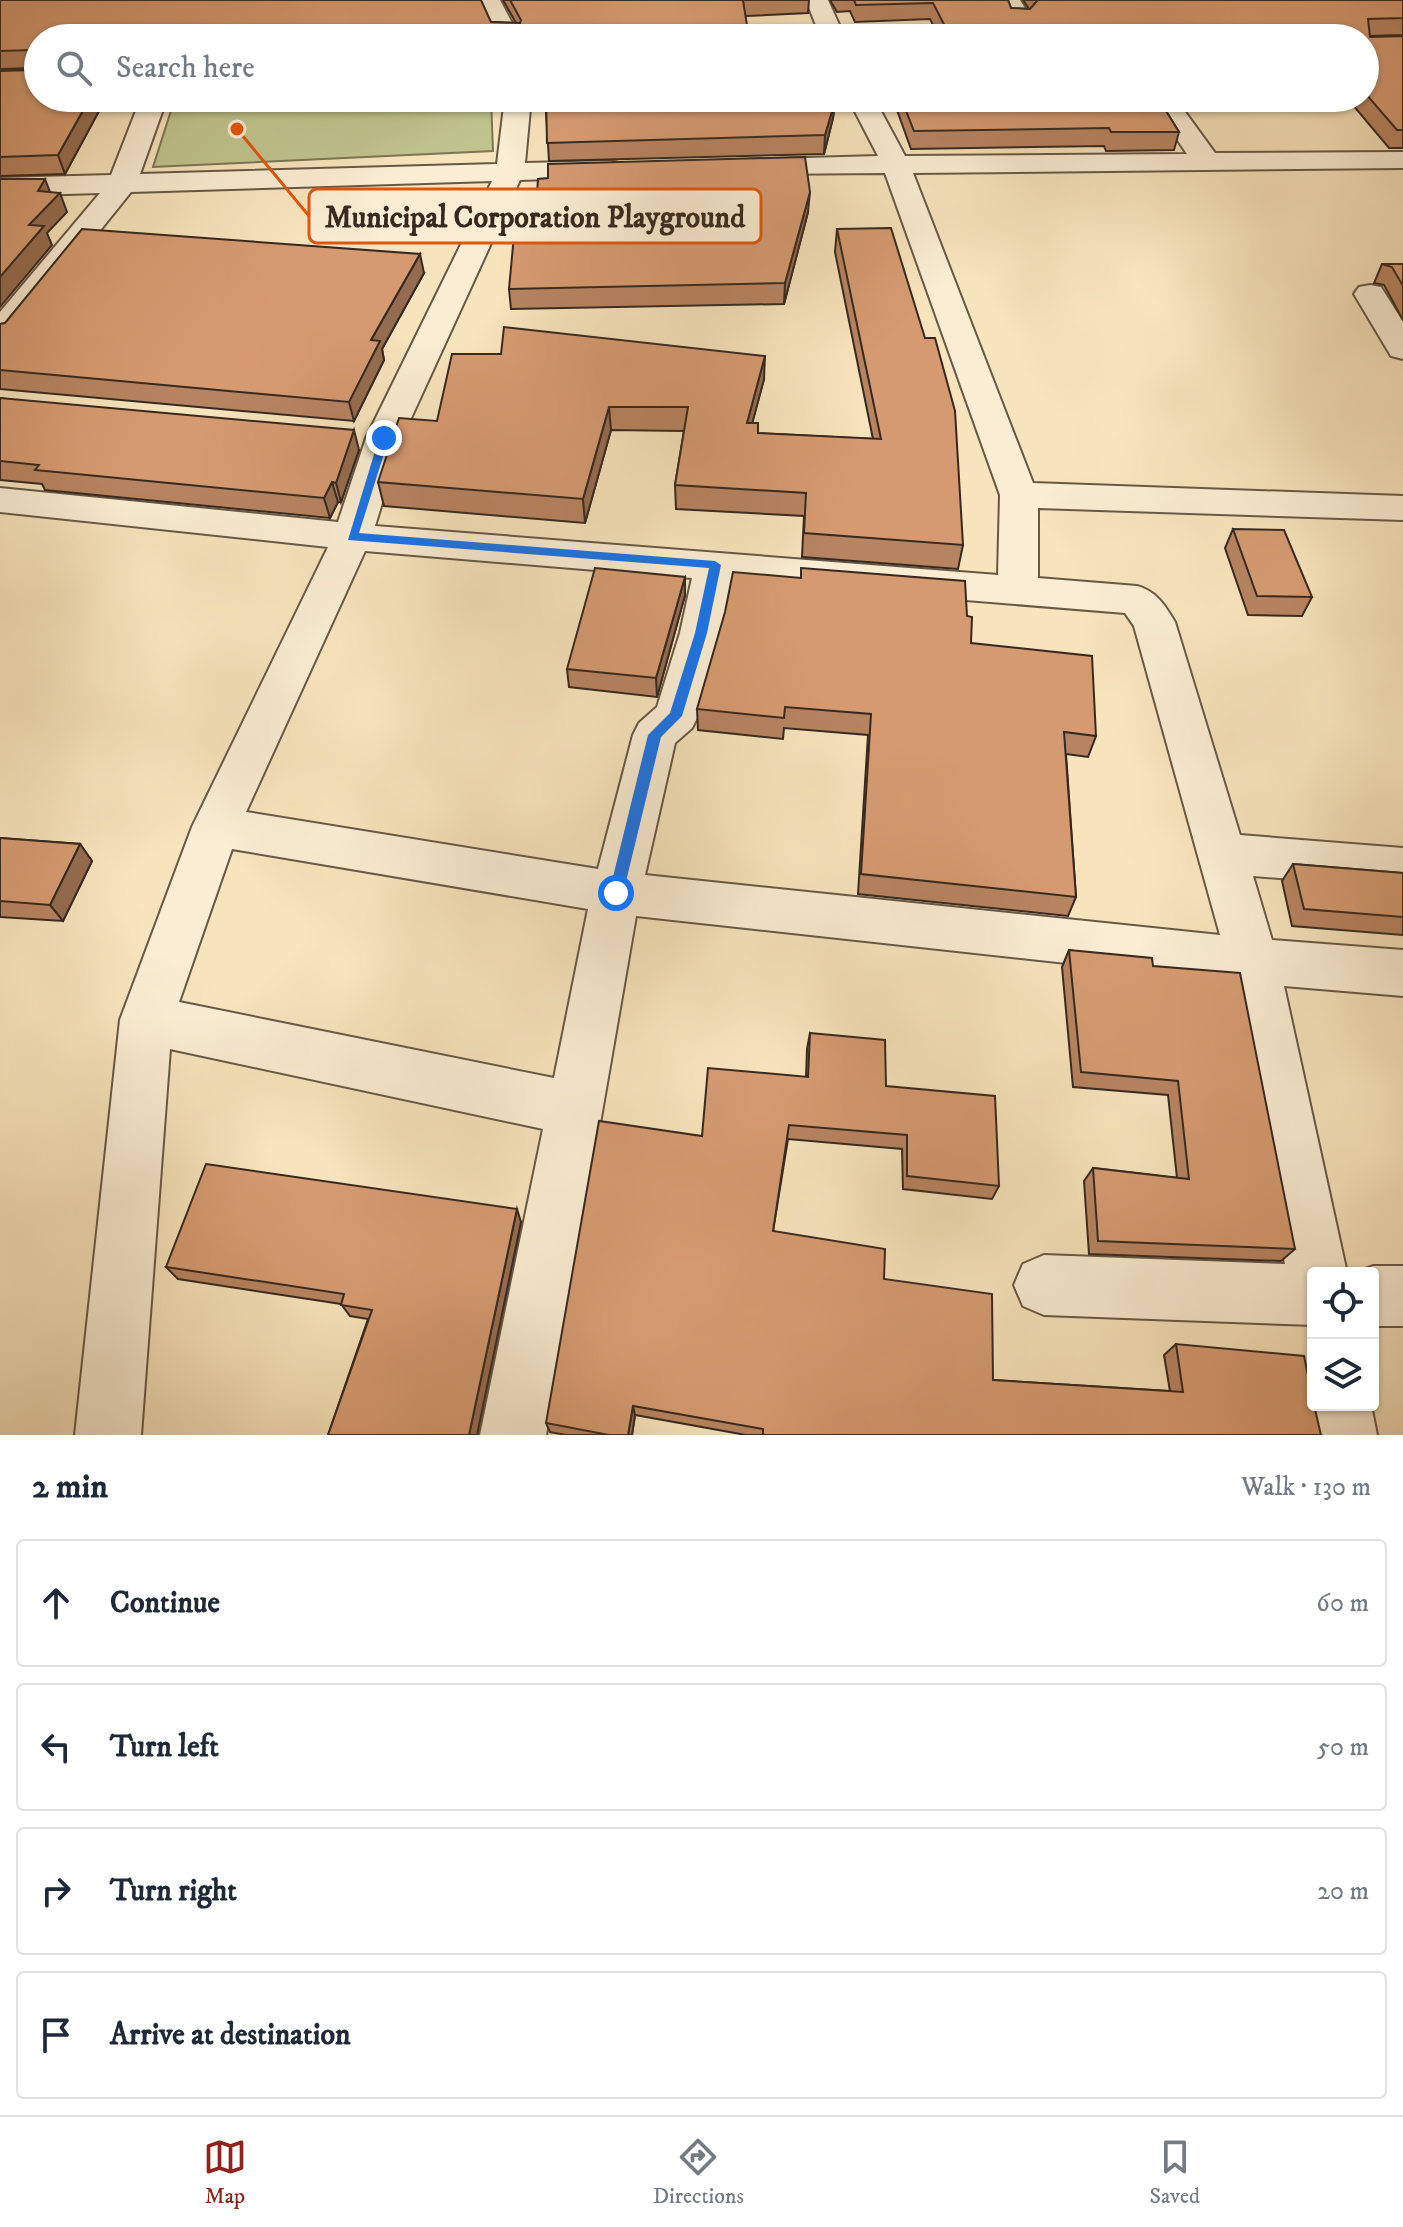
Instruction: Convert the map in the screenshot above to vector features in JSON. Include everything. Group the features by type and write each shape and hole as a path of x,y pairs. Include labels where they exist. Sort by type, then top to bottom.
{"street":[{"path":"489,0 501,24"},
{"path":"817,0 827,24"},
{"path":"0,333 122,184 149,112"},
{"path":"108,1435 146,1020 216,827 352,537 368,437 510,172 516,112"},
{"path":"868,112 895,163 1019,495 1018,588"},
{"path":"1172,112 1207,162"},
{"path":"725,167 1403,160"},
{"path":"0,187 633,169"},
{"path":"1370,294 1403,349"},
{"path":"1019,495 1403,508"},
{"path":"0,500 352,537 1018,588 1137,600 1154,622 1253,961 1316,1267"},
{"path":"513,1435 616,893 655,735 676,716 701,633 715,565"},
{"path":"216,827 616,893 1253,961 1403,973"},
{"path":"1222,854 1403,868"},
{"path":"146,1020 577,1109"},
{"path":"1044,1285 1307,1295"},
{"path":"1379,1296 1403,1296"},
{"path":"1340,1411 1344,1435"}],"green space":[{"path":"171,112 492,112 493,151 153,167"}],"building":[{"path":"0,0 481,0 491,22 520,23 510,0 743,0 747,24 24,24 24,50 0,51"},
{"path":"854,0 1008,0 1011,8 1030,9 1036,0 1403,0 1403,18 1368,19 1369,24 944,24 933,3 856,5"},
{"path":"1403,36 1403,130 1397,130 1379,109 1379,37"},
{"path":"24,70 24,112 82,112 58,155 0,157 0,71"},
{"path":"546,112 832,112 825,135 547,143"},
{"path":"907,112 1167,112 1179,132 1111,132 1109,128 914,131"},
{"path":"805,157 810,192 785,283 509,289 514,235 534,235 538,179 548,178 548,164"},
{"path":"0,179 45,179 38,191 60,193 29,225 44,226 0,277"},
{"path":"891,228 925,338 935,338 955,411 963,545 804,533 806,493 675,485 688,407 609,407 583,499 378,482 399,418 437,421 452,354 501,354 504,327 765,356 747,423 758,423 758,433 881,439 837,229"},
{"path":"82,229 420,254 371,340 380,341 349,402 0,370 0,324 5,323"},
{"path":"1382,264 1403,264 1403,286 1392,267"},
{"path":"0,398 354,430 336,483 332,482 324,498 35,470 39,465 0,461"},
{"path":"1233,529 1284,530 1312,597 1257,596"},
{"path":"595,568 685,577 656,678 567,669"},
{"path":"801,568 965,581 967,616 972,617 971,643 1092,656 1096,736 1064,732 1076,897 861,874 871,714 785,707 784,718 697,709 725,612 733,572 801,578"},
{"path":"0,838 80,844 50,905 0,901"},
{"path":"1293,864 1403,873 1403,917 1304,909"},
{"path":"1069,950 1152,958 1153,966 1240,973 1295,1249 1098,1241 1093,1168 1189,1179 1178,1081 1081,1072"},
{"path":"810,1033 885,1040 886,1086 995,1096 999,1186 907,1176 907,1135 789,1125 773,1231 885,1249 884,1279 992,1294 993,1380 1183,1392 1176,1344 1304,1356 1307,1411 1315,1411 1321,1435 763,1435 763,1429 633,1406 628,1435 609,1435 546,1423 599,1121 702,1136 708,1068 808,1077"},
{"path":"206,1164 517,1209 469,1435 328,1435 372,1310 341,1305 344,1294 166,1267"}],"place":[{"name":"Municipal Corporation Playground","path":"237,129"}],"route":[{"path":"384,438 352,537 715,565 701,633 676,716 655,735 616,893"}]}
